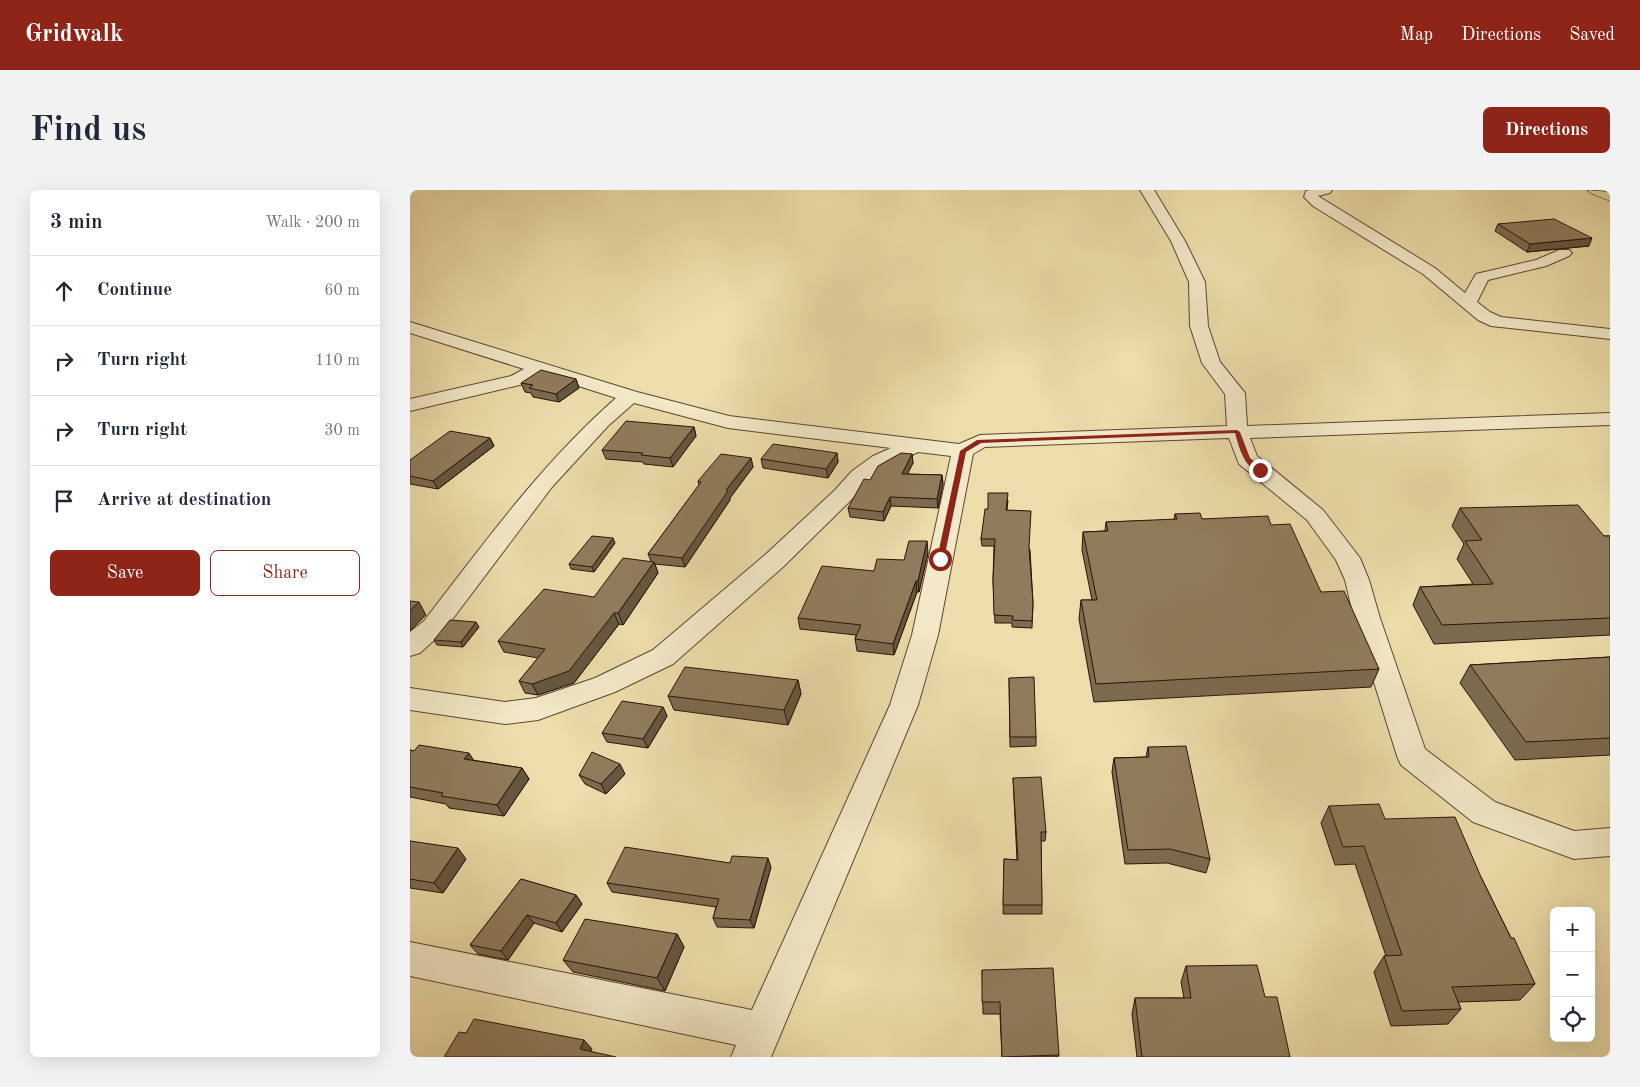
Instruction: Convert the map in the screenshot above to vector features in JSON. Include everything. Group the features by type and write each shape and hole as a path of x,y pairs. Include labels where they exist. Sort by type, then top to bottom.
{"main road":[{"path":"1595,190 1610,198"}],"street":[{"path":"1147,190 1178,241 1198,282 1197,308 1199,326 1211,364 1235,393 1237,432 1247,459 1315,516 1348,558 1357,580 1367,618 1412,756 1484,812 1574,845 1610,842"},
{"path":"1325,190 1312,194 1311,197 1429,271 1484,316 1497,322 1610,334"},
{"path":"1468,303 1482,277 1534,265 1564,253"},
{"path":"410,327 630,396 728,422 963,451 980,442 1610,419"},
{"path":"410,406 517,380 539,368"},
{"path":"410,646 433,627 544,482 601,422 630,396"},
{"path":"410,699 505,713 538,709 605,685 664,657 774,561 844,494 860,476 882,461 916,445"},
{"path":"410,959 757,1044 904,705 925,634 963,451"}],"building":[{"path":"1554,219 1592,238 1530,244 1498,224"},
{"path":"541,370 576,379 556,394 529,388 533,385 521,383"},
{"path":"626,421 694,427 670,458 641,455 643,453 602,450"},
{"path":"450,431 490,438 433,481 410,476 410,460"},
{"path":"773,444 837,453 826,469 761,459"},
{"path":"901,453 912,454 902,474 942,475 937,499 890,497 883,512 848,508 864,479 870,480 878,466"},
{"path":"721,454 751,458 726,490 728,491 682,558 648,554 701,482 698,481"},
{"path":"988,493 1008,493 1006,510 1031,511 1029,547 1033,603 1032,621 1012,620 1013,616 994,615 995,539 981,539 985,509 988,509"},
{"path":"1578,505 1604,536 1610,536 1610,618 1442,625 1420,587 1493,584 1465,541 1482,540 1460,508"},
{"path":"1200,513 1202,519 1268,516 1271,525 1290,524 1321,592 1344,591 1379,669 1096,684 1081,600 1097,600 1083,532 1108,531 1106,522 1177,519 1175,514"},
{"path":"592,536 613,538 592,567 569,564"},
{"path":"909,541 927,541 918,581 916,581 893,644 855,639 861,625 798,618 822,566 874,571 877,559 904,560"},
{"path":"623,558 654,562 618,613 614,613 569,671 532,684 519,681 545,649 498,641 544,589 594,597"},
{"path":"410,601 419,602 410,610"},
{"path":"450,620 476,622 461,642 434,640"},
{"path":"1610,657 1610,738 1526,742 1470,665"},
{"path":"685,667 798,680 784,710 668,696"},
{"path":"1034,677 1036,737 1010,737 1009,678"},
{"path":"622,701 663,707 643,739 602,733"},
{"path":"419,745 469,753 464,759 522,768 497,805 441,796 443,793 410,787 410,750 414,751"},
{"path":"1186,746 1210,859 1170,849 1128,850 1114,758 1149,757 1148,747"},
{"path":"592,752 620,764 601,784 579,775"},
{"path":"1041,777 1046,832 1041,832 1042,905 1003,905 1004,859 1018,860 1013,778"},
{"path":"1379,804 1385,819 1455,817 1481,877 1511,938 1514,938 1535,984 1452,987 1461,1009 1402,1011 1384,956 1402,955 1364,846 1343,847 1329,806"},
{"path":"410,841 458,848 434,883 410,879"},
{"path":"625,847 730,863 732,856 768,858 750,920 713,918 719,899 607,883"},
{"path":"521,879 576,895 556,923 527,915 501,951 470,945"},
{"path":"585,919 677,934 657,978 563,960"},
{"path":"1257,965 1265,997 1277,997 1290,1057 1142,1057 1135,998 1191,998 1186,966"},
{"path":"1053,968 1059,1055 1002,1057 1000,1002 982,1002 982,970"},
{"path":"474,1019 584,1040 580,1049 616,1057 444,1057 459,1032 466,1033"}],"route":[{"path":"940,559 963,451 980,442 1237,432 1247,459 1260,470"}]}
